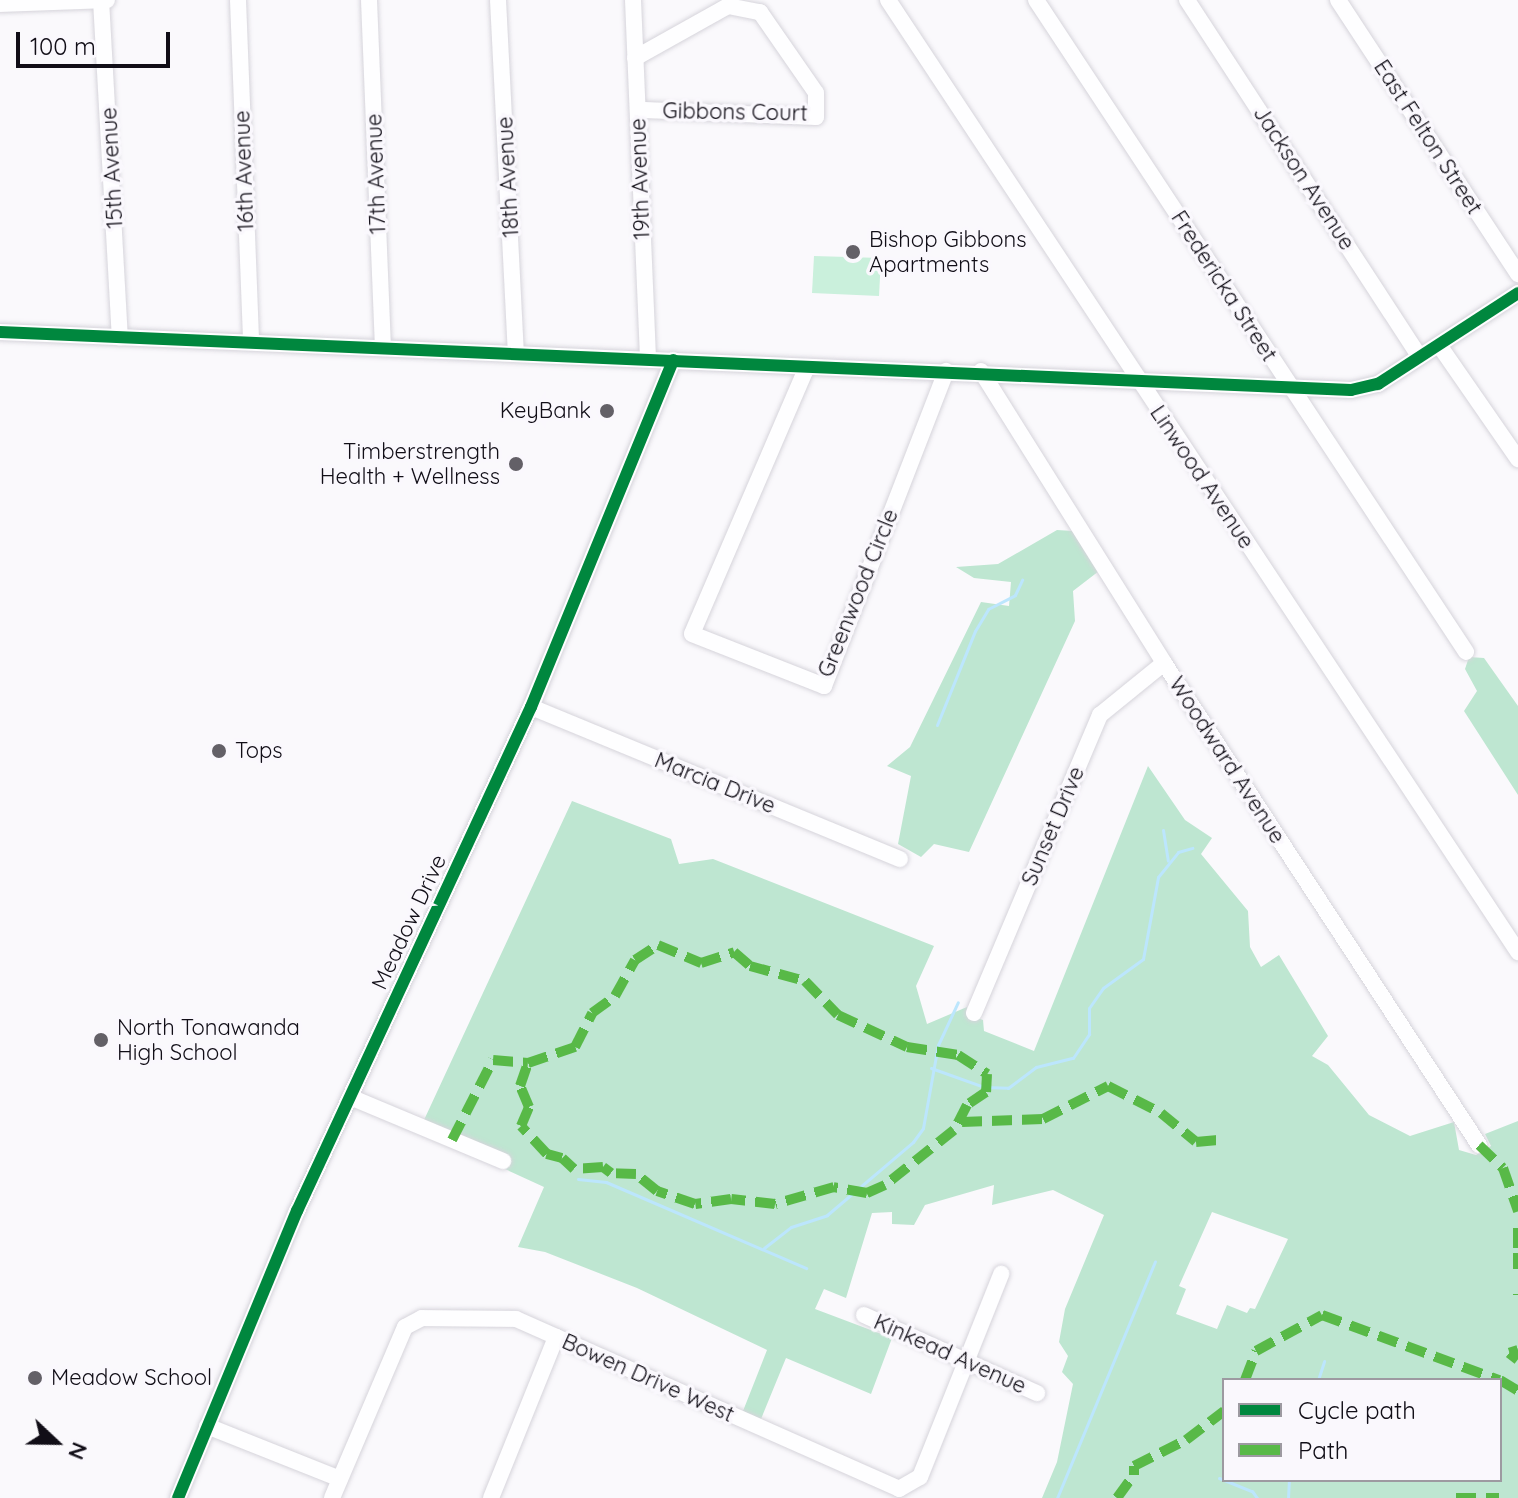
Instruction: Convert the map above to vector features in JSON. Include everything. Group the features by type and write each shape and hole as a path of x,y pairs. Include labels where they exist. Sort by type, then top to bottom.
{"street":[{"path":"0,4 103,0"},
{"name":"15th Avenue","path":"103,0 120,337"},
{"name":"16th Avenue","path":"238,0 251,342"},
{"name":"17th Avenue","path":"369,0 383,347"},
{"name":"18th Avenue","path":"498,0 516,353"},
{"name":"19th Avenue","path":"633,0 648,359"},
{"name":"Linwood Avenue","path":"888,0 1518,952"},
{"name":"Fredericka Street","path":"1036,0 1466,652"},
{"name":"Jackson Avenue","path":"1187,0 1420,357"},
{"name":"East Felton Street","path":"1338,0 1518,274"},
{"name":"Gibbons Court","path":"635,58 728,6 760,12 816,93 816,117 638,110"},
{"path":"0,332 673,360 806,369 981,371 1288,384 1351,390 1378,384 1518,293"},
{"path":"1439,345 1518,459"},
{"name":"Meadow Drive","path":"178,1498 350,1097 531,707 673,360"},
{"name":"Greenwood Circle","path":"806,369 692,634 824,686 946,371"},
{"name":"Woodward Avenue","path":"981,371 1164,663 1479,1145"},
{"name":"Sunset Drive","path":"974,1013 1100,715 1164,663"},
{"name":"Marcia Drive","path":"531,707 900,859"},
{"path":"350,1097 503,1161"},
{"path":"966,1362 1001,1274"},
{"name":"Kinkead Avenue","path":"864,1315 1037,1393"},
{"name":"Bowen Drive West","path":"332,1498 405,1327 422,1318 516,1319 899,1489 920,1477 966,1362"},
{"path":"494,1497 556,1337"},
{"path":"207,1426 340,1479"}],"green space":[{"path":"814,256 881,258 879,296 812,293"},
{"path":"1057,530 1073,531 1099,571 1073,591 1075,621 969,852 934,844 921,857 898,844 911,776 887,766 910,747 981,602 1009,606 1011,582 974,578 956,567 998,564"},
{"path":"1469,657 1484,658 1518,706 1518,795 1464,711 1477,691 1465,669"},
{"path":"1148,766 1185,820 1212,838 1201,854 1248,911 1250,947 1261,967 1279,955 1328,1036 1312,1056 1328,1065 1369,1115 1410,1136 1454,1122 1459,1150 1476,1155 1491,1146 1485,1134 1518,1121 1518,1498 1042,1498 1057,1462 1073,1384 1062,1372 1068,1356 1059,1342 1065,1309 1104,1215 1053,1190 992,1205 994,1185 925,1205 914,1225 892,1224 892,1212 872,1213 846,1298 824,1289 815,1309 892,1338 871,1394 786,1358 761,1419 743,1411 767,1350 637,1288 545,1252 518,1247 544,1187 505,1169 510,1156 424,1120 572,801 671,839 679,864 713,859 934,946 916,986 927,1024 967,1007 967,1014 983,1020 984,1031 1034,1051","holes":["1212,1212 1288,1239 1255,1309 1250,1308 1247,1313 1227,1305 1217,1329 1176,1314 1186,1289 1179,1286"]}],"waterway":[{"path":"937,725 975,631 988,609 1015,595 1022,580"},
{"path":"1163,830 1168,861"},
{"path":"931,1068 984,1087 1008,1088 1036,1067 1073,1058 1089,1034 1089,1008 1103,988 1143,959 1158,877 1178,852 1192,848"},
{"path":"764,1248 791,1227 827,1215 913,1142 923,1128 938,1045 958,1002"},
{"path":"578,1179 606,1182 806,1268"},
{"path":"1057,1498 1155,1261"},
{"path":"1319,1378 1324,1361"},
{"path":"1229,1482 1252,1491 1257,1498"},
{"path":"1288,1498 1289,1482"}],"marked path":[{"path":"658,945 701,963 734,952 750,966 805,981 838,1015 907,1047 958,1055 987,1074 986,1092 967,1105 954,1130 885,1185 867,1193 834,1187 775,1204 731,1199 695,1204 657,1191 636,1174 611,1173 603,1167 574,1169 562,1158 547,1154 521,1126 529,1107 520,1086 528,1063 575,1047 592,1013 615,996 635,960 658,945"},
{"path":"452,1140 493,1060 528,1063"},
{"path":"962,1122 1043,1119 1108,1086 1161,1113 1196,1142 1218,1140"},
{"path":"1479,1145 1503,1168 1518,1211"},
{"path":"1518,1228 1518,1249"},
{"path":"1518,1253 1518,1269"},
{"path":"1246,1378 1256,1351 1322,1315 1494,1378"},
{"path":"1518,1350 1509,1353 1518,1360"},
{"path":"1502,1381 1518,1391"},
{"path":"1117,1498 1134,1475 1134,1466 1186,1440 1222,1413"},
{"path":"1456,1498 1499,1498"}],"cycle path":[{"path":"0,332 1351,390 1378,384 1518,293"},
{"path":"178,1498 297,1211 531,707 673,360"}],"place":[{"name":"Bishop Gibbons Apartments","path":"853,252"},
{"name":"KeyBank","path":"607,411"},
{"name":"Timberstrength Health + Wellness","path":"516,464"},
{"name":"Tops","path":"219,751"},
{"name":"North Tonawanda High School","path":"101,1040"},
{"name":"Meadow School","path":"35,1378"}]}
